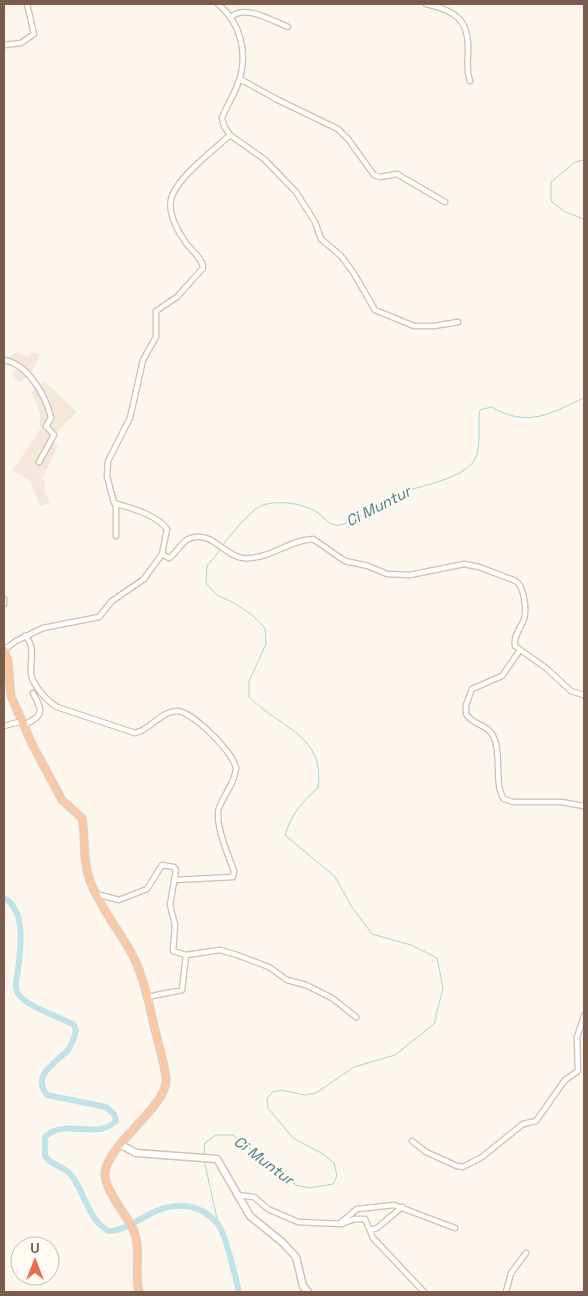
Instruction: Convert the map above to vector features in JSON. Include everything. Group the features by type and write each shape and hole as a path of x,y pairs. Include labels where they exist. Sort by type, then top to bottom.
{"highway":[{"path":"4,650 8,661 8,697 62,800 82,818 86,868 96,894 135,961 147,997 165,1074 166,1087 155,1105 121,1145 106,1168 105,1176 112,1194 134,1231 138,1243 136,1277 139,1292"}],"main road":[{"path":"121,1145 136,1153 212,1158 221,1164 250,1216 296,1256 303,1286 308,1292"}],"street":[{"path":"4,45 21,43 34,34 27,4"},
{"path":"218,4 231,17 242,41 240,79 222,118 222,123 230,135 264,159 296,192 313,219 321,239 348,265 377,312 414,326 434,326 458,322"},
{"path":"426,4 448,9 461,21 468,43 467,69 470,81"},
{"path":"231,17 239,13 250,13 288,27"},
{"path":"240,79 338,129 348,139 374,175 380,177 397,174 445,202"},
{"path":"116,536 116,504 112,498 107,476 108,461 130,418 142,360 156,337 156,311 181,293 204,265 178,230 170,207 172,196 187,176 230,135"},
{"path":"4,360 12,362 25,372 46,402 51,418 46,426 54,434 39,462"},
{"path":"4,650 25,636 56,624 99,617 112,601 144,579 162,554 167,532 163,524 126,505 116,504"},
{"path":"162,554 166,558 172,557 183,542 192,537 200,536 214,542 234,556 246,558 266,556 313,539 341,559 387,574 410,575 464,564 479,566 516,580 520,585 524,616 514,642 520,650 546,668 571,691 584,696"},
{"path":"4,599 4,604"},
{"path":"25,636 32,648 32,678 49,701 57,707 135,733 140,732 167,714 179,711 186,713 202,724 234,764 234,775 218,814 234,873 233,877 174,880"},
{"path":"520,650 502,676 472,689 466,705 466,714 488,728 494,736 499,764 500,792 504,799 513,802 561,802 584,806"},
{"path":"4,726 23,723 36,718 41,708 33,692"},
{"path":"96,894 119,900 147,889 164,864 175,867 170,905 175,920 172,950 186,955 218,950 237,955 269,967 287,980 316,990 342,1004 356,1017"},
{"path":"147,997 182,990 186,955"},
{"path":"412,1141 426,1152 463,1167 482,1156 523,1124 536,1120 565,1080 578,1071 577,1037 584,1016"},
{"path":"237,1195 254,1198 268,1209 298,1222 339,1224 355,1219 365,1219 373,1238 424,1292"},
{"path":"339,1224 358,1209 394,1205 455,1228"},
{"path":"370,1230 377,1228 402,1207"},
{"path":"506,1292 512,1273 526,1253"}],"shaded area":[{"path":"15,352 29,358 31,352 40,355 32,372 20,383 12,375 19,369 14,365 4,364 4,358 10,358"},
{"path":"44,381 77,412 57,432 52,441 58,445 42,480 45,482 44,490 50,503 40,506 30,481 13,470 40,429 40,413 32,392"}],"waterway":[{"name":"Ci Muntur","path":"584,160 575,162 551,182 551,201 565,212 584,219"},
{"name":"Ci Muntur","path":"223,545 251,513 265,505 287,503 302,506 315,511 327,521 340,525 359,518 396,494 435,483 459,473 469,467 475,459 479,441 480,410 491,407 517,417 528,418 549,413 584,398"},
{"name":"Ci Muntur","path":"204,1156 205,1143 216,1135 233,1135 296,1185 309,1188 333,1184 337,1176 334,1163 323,1154 293,1138 268,1108 267,1098 273,1092 281,1090 305,1095 316,1093 354,1067 395,1055 434,1024 443,988 437,958 411,945 372,934 352,907 335,877 285,835 290,821 298,809 318,788 319,770 315,756 308,744 298,734 249,697 249,681 266,644 265,628 252,615 217,595 206,583 207,566 221,549"},
{"path":"4,898 16,911 19,920 21,940 16,983 17,992 29,1004 74,1025 76,1031 68,1050 43,1075 43,1088 47,1095 106,1107 114,1114 116,1121 108,1127 100,1129 71,1128 53,1131 45,1137 45,1156 72,1176 92,1214 108,1231 126,1227 154,1212 171,1207 187,1206 203,1211 220,1228 230,1256 239,1292"},
{"name":"Ci Muntur","path":"204,1160 218,1223"}]}
